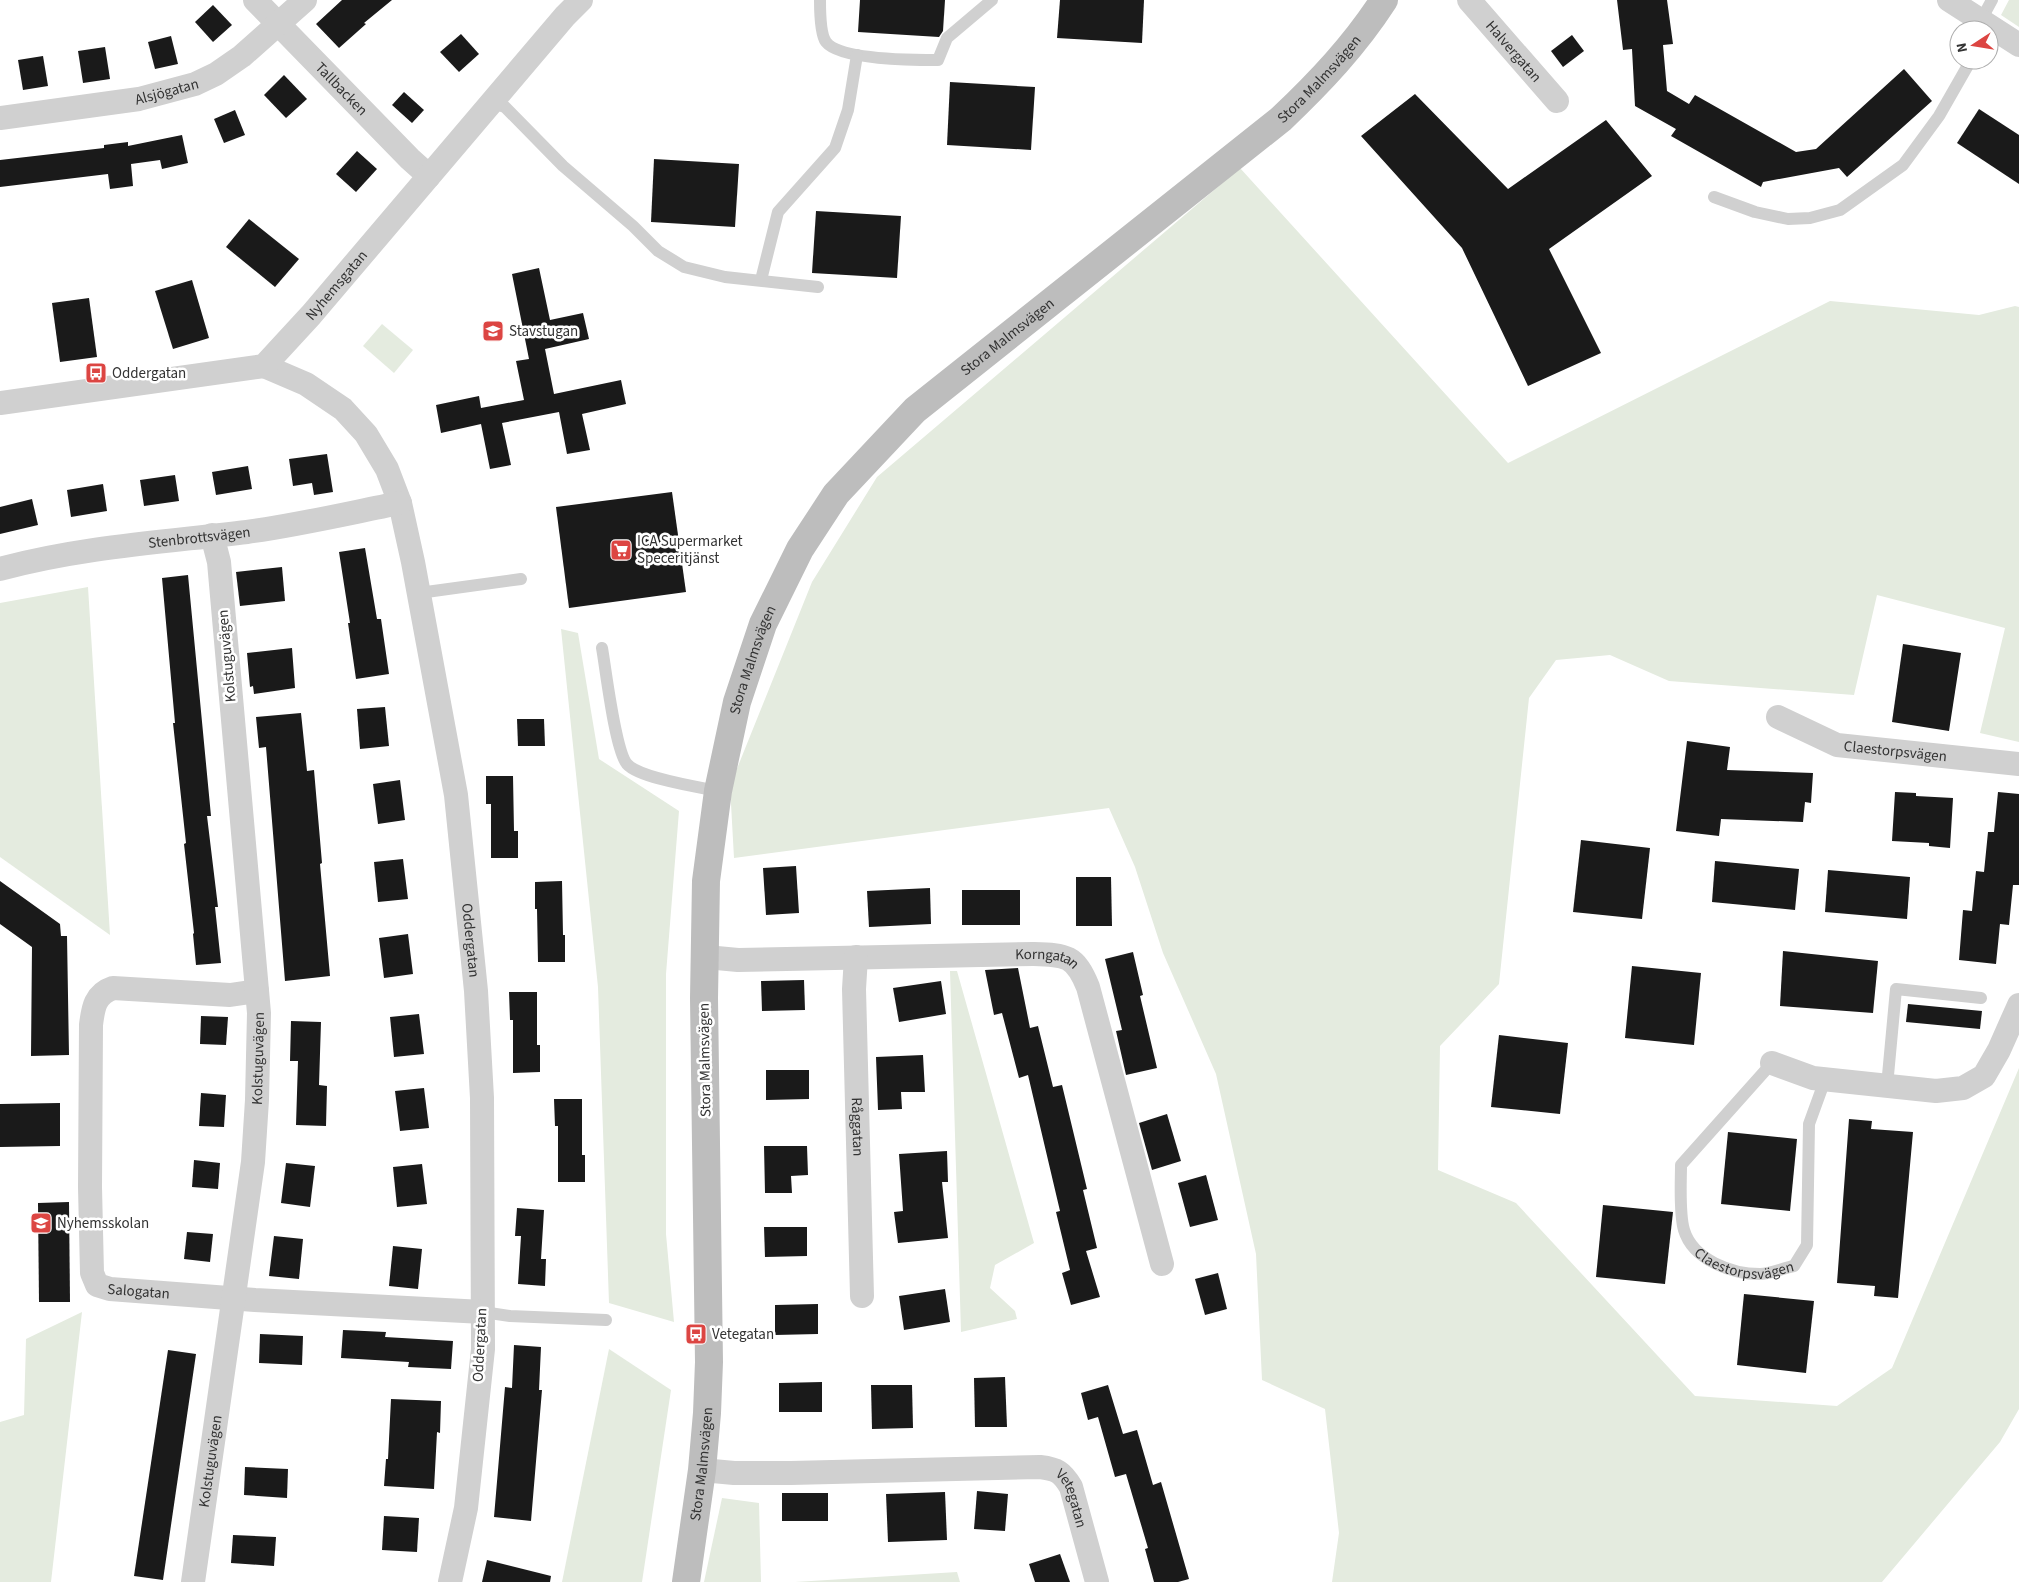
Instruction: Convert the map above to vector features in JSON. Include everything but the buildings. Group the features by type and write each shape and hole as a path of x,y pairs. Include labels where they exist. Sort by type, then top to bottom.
{"street":[{"name":"Tallbacken","path":"255,0 410,160 428,176"},
{"name":"Alsjögatan","path":"0,118 139,99 195,84 216,74 242,56 305,0"},
{"name":"Nyhemsgatan","path":"264,366 311,315 564,16 581,0"},
{"name":"Stora Malmsvägen","path":"686,1582 702,1470 709,1362 704,998 706,881 718,792 737,702 763,624 800,549 836,494 915,410 1281,119 1318,85 1364,31 1384,0"},
{"name":"Halvergatan","path":"1470,0 1557,101"},
{"path":"1949,0 1976,20"},
{"path":"1999,34 2019,45"},
{"path":"0,403 264,366"},
{"name":"Oddergatan","path":"264,366 306,384 343,409 366,434 387,469 400,503 419,593 456,795 476,991 482,1098 483,1349 466,1508 450,1582"},
{"name":"Stenbrottsvägen","path":"0,569 66,554 248,531 400,503"},
{"name":"Kolstuguvägen","path":"193,1582 253,1162 258,1090 259,1013 219,562 212,535"},
{"name":"Claestorpsvägen","path":"1778,717 1837,745 2019,764"},
{"name":"Korngatan","path":"706,957 738,960 1058,955 1072,960 1081,969 1088,987 1162,1264"},
{"name":"Råggatan","path":"856,957 854,989 862,1296"},
{"name":"Salogatan","path":"257,991 230,995 113,988 103,991 93,1006 91,1025 91,1251 92,1273 97,1285 110,1289 255,1300 483,1312"},
{"name":"Claestorpsvägen","path":"1772,1062 1813,1078 1825,1080 1936,1091 1963,1088 1984,1076 1999,1050 2019,1005"},
{"name":"Vetegatan","path":"702,1470 772,1473 1040,1467 1052,1469 1064,1475 1071,1487 1097,1582"}],"lane":[{"path":"820,0 824,40 832,48 857,54 908,60 938,60 947,38 992,0"},
{"path":"1985,20 1986,11 1992,0"},
{"path":"761,280 778,212 835,148 848,110 857,54"},
{"path":"1714,197 1755,212 1788,219 1810,218 1840,210 1903,165 1938,116 1964,70"},
{"path":"491,102 505,107 563,166 658,250 684,267 725,278 818,287"},
{"path":"419,593 521,579"},
{"path":"602,648 615,724 622,754 627,764 639,772 718,792"},
{"path":"1887,1086 1896,989 1981,998"},
{"name":"Claestorpsvägen","path":"1772,1062 1681,1165 1684,1231 1698,1253 1720,1267 1760,1274 1794,1266 1807,1245 1809,1124 1825,1080"},
{"path":"483,1312 510,1316 606,1320"}],"shaded area":[{"path":"2009,0 2019,0 2019,27 2001,15"},
{"path":"1240,168 1508,463 1830,301 1979,315 2015,306 2019,307 2019,742 1980,733 2005,628 1877,595 1854,695 1669,681 1610,655 1556,660 1529,698 1499,984 1440,1046 1438,1170 1516,1203 1695,1396 1837,1406 1892,1368 2019,1068 2019,1409 2000,1442 1882,1582 1332,1582 1339,1533 1325,1409 1262,1380 1256,1254 1216,1074 1163,953 1135,867 1109,808 734,858 730,786 812,582 877,477"},
{"path":"382,324 413,350 394,373 363,346"},
{"path":"88,587 110,935 0,857 0,603"},
{"path":"561,629 578,633 599,759 679,811 666,974 666,1234 674,1322 609,1303 598,987"},
{"path":"950,971 957,971 1034,1243 995,1265 990,1288 1015,1311 1017,1319 961,1332"},
{"path":"82,1312 51,1582 0,1582 0,1422 24,1415 26,1339"},
{"path":"609,1349 671,1390 642,1582 562,1582"},
{"path":"722,1498 759,1503 761,1582 704,1582"},
{"path":"957,1572 960,1582 795,1582"}],"place":[{"name":"Stavstugan","path":"493,331"},
{"name":"Oddergatan","path":"96,373"},
{"name":"ICA Supermarket Speceritjänst","path":"621,550"},
{"name":"Nyhemsskolan","path":"41,1223"},
{"name":"Vetegatan","path":"696,1334"}]}
